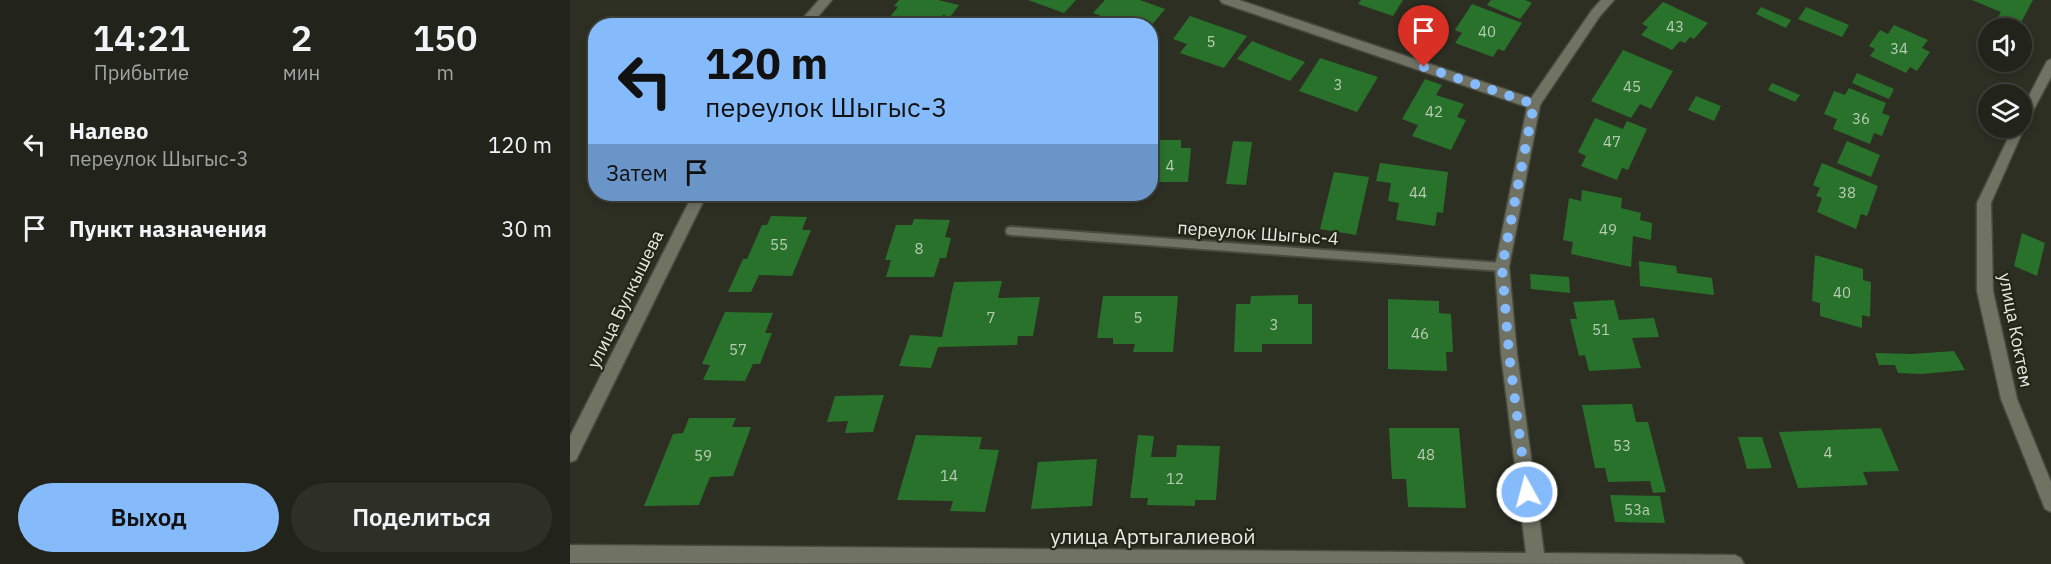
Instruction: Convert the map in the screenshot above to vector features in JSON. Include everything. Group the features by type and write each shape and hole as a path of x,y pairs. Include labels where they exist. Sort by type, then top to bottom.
{"street":[{"path":"809,18 825,0"},
{"path":"1226,0 1534,104"},
{"path":"1536,563 1509,354 1502,267 1534,104 1596,13 1608,0"},
{"path":"2032,102 2051,64"},
{"name":"улица Коктем","path":"2014,138 1984,203 1985,291 2009,399 2051,503"},
{"name":"улица Булкышева","path":"570,454 696,201"},
{"name":"улица Артыгалиевой","path":"570,554 1735,564"}],"lane":[{"name":"переулок Шыгыс-4","path":"1011,231 1502,267"}],"building":[{"path":"899,0 938,0 959,5 950,17 943,15 941,18 889,18 898,7 894,6"},
{"path":"1028,0 1076,0 1064,13"},
{"path":"1105,0 1140,0 1165,9 1158,18 1106,18 1093,13"},
{"path":"1361,0 1403,0 1393,16 1358,4"},
{"path":"1491,0 1525,0 1532,3 1520,19 1487,5"},
{"path":"1972,0 2033,0 2023,18 2000,18 1998,17 2001,12"},
{"path":"1663,2 1708,23 1694,39 1690,37 1685,43 1680,41 1672,50 1641,35 1648,27 1642,24"},
{"path":"1472,4 1522,23 1504,51 1498,49 1493,57 1455,43 1462,33 1455,30"},
{"path":"1761,7 1791,20 1786,28 1756,14"},
{"path":"1806,7 1849,25 1842,37 1798,19"},
{"path":"1190,16 1247,36 1224,68 1180,53 1187,44 1173,39"},
{"path":"1894,25 1928,40 1922,48 1930,52 1917,71 1910,67 1906,73 1870,56 1875,49 1869,46 1880,30 1888,34"},
{"path":"1252,41 1305,62 1290,81 1237,59"},
{"path":"1623,50 1673,71 1651,109 1640,104 1631,118 1591,101"},
{"path":"1320,58 1378,77 1357,112 1299,91"},
{"path":"1857,73 1894,89 1889,99 1852,83"},
{"path":"1425,79 1442,85 1436,95 1464,104 1457,117 1466,120 1451,150 1412,136 1418,125 1402,119"},
{"path":"1772,83 1800,95 1795,102 1768,90"},
{"path":"1849,88 1886,103 1882,113 1890,116 1882,136 1874,133 1870,144 1833,129 1837,119 1824,114 1834,91 1845,95"},
{"path":"1696,96 1721,106 1714,121 1688,110"},
{"path":"1595,118 1623,129 1627,121 1647,129 1628,170 1622,168 1617,180 1581,166 1586,156 1578,152"},
{"path":"1158,140 1181,140 1181,148 1191,148 1188,182 1158,182"},
{"path":"1233,141 1252,142 1246,185 1226,184"},
{"path":"1847,141 1880,155 1871,177 1837,163"},
{"path":"1380,163 1448,172 1443,213 1437,212 1435,226 1396,220 1399,203 1388,201 1391,183 1376,181"},
{"path":"1822,163 1878,186 1867,216 1861,214 1856,229 1817,212 1822,198 1816,196 1820,188 1813,185"},
{"path":"1334,172 1369,177 1356,235 1320,229"},
{"path":"1582,190 1622,198 1621,208 1641,213 1640,220 1652,223 1651,240 1633,236 1631,267 1571,254 1573,242 1563,240 1569,198 1581,201"},
{"path":"771,216 807,217 802,230 811,230 792,276 759,275 751,292 728,292 743,259 747,259 762,225 767,225"},
{"path":"914,219 950,220 945,237 951,238 946,258 940,258 934,277 886,277 891,260 885,260 896,225 912,225"},
{"path":"2022,233 2045,243 2037,276 2014,266"},
{"path":"1815,255 1863,269 1863,280 1871,282 1870,317 1862,315 1862,328 1820,316 1820,303 1812,301"},
{"path":"1639,261 1676,266 1677,273 1712,278 1714,295 1640,286"},
{"path":"1530,274 1569,277 1570,293 1531,289"},
{"path":"1002,281 998,298 1040,297 1033,336 1018,336 1017,345 938,347 931,368 899,366 910,335 942,337 954,282"},
{"path":"1298,295 1298,304 1312,304 1312,344 1262,344 1262,352 1234,352 1236,304 1250,304 1251,296"},
{"path":"1103,296 1178,296 1173,352 1133,352 1135,344 1113,344 1113,338 1097,338"},
{"path":"1388,299 1439,301 1439,313 1451,314 1453,352 1446,352 1447,371 1388,369"},
{"path":"1614,300 1619,320 1654,318 1659,337 1632,338 1641,368 1589,371 1585,355 1579,356 1570,319 1577,319 1573,302"},
{"path":"725,312 773,313 765,333 772,333 760,364 753,364 745,381 703,380 710,365 702,364"},
{"path":"1954,351 1965,370 1922,374 1898,373 1895,365 1879,365 1875,353 1912,354"},
{"path":"884,395 873,432 845,433 848,421 827,422 835,396"},
{"path":"1632,404 1636,422 1648,422 1666,492 1653,493 1650,481 1608,482 1605,468 1595,468 1582,405"},
{"path":"689,418 736,418 732,427 751,427 733,476 710,477 699,505 644,506 673,434 683,433"},
{"path":"1389,428 1459,428 1466,508 1408,507 1406,479 1392,479"},
{"path":"1881,428 1899,471 1863,472 1868,485 1798,488 1779,432"},
{"path":"916,435 982,437 979,449 999,450 985,512 950,511 953,501 897,500"},
{"path":"1138,435 1154,436 1151,457 1176,457 1177,445 1220,446 1216,500 1195,500 1195,506 1147,505 1148,498 1130,498"},
{"path":"1738,437 1762,437 1772,468 1747,469"},
{"path":"1097,459 1092,506 1031,509 1038,462"},
{"path":"1610,495 1660,496 1665,523 1615,522"}],"route":[{"path":"1424,67 1534,104 1502,267 1509,354 1527,492"}]}
